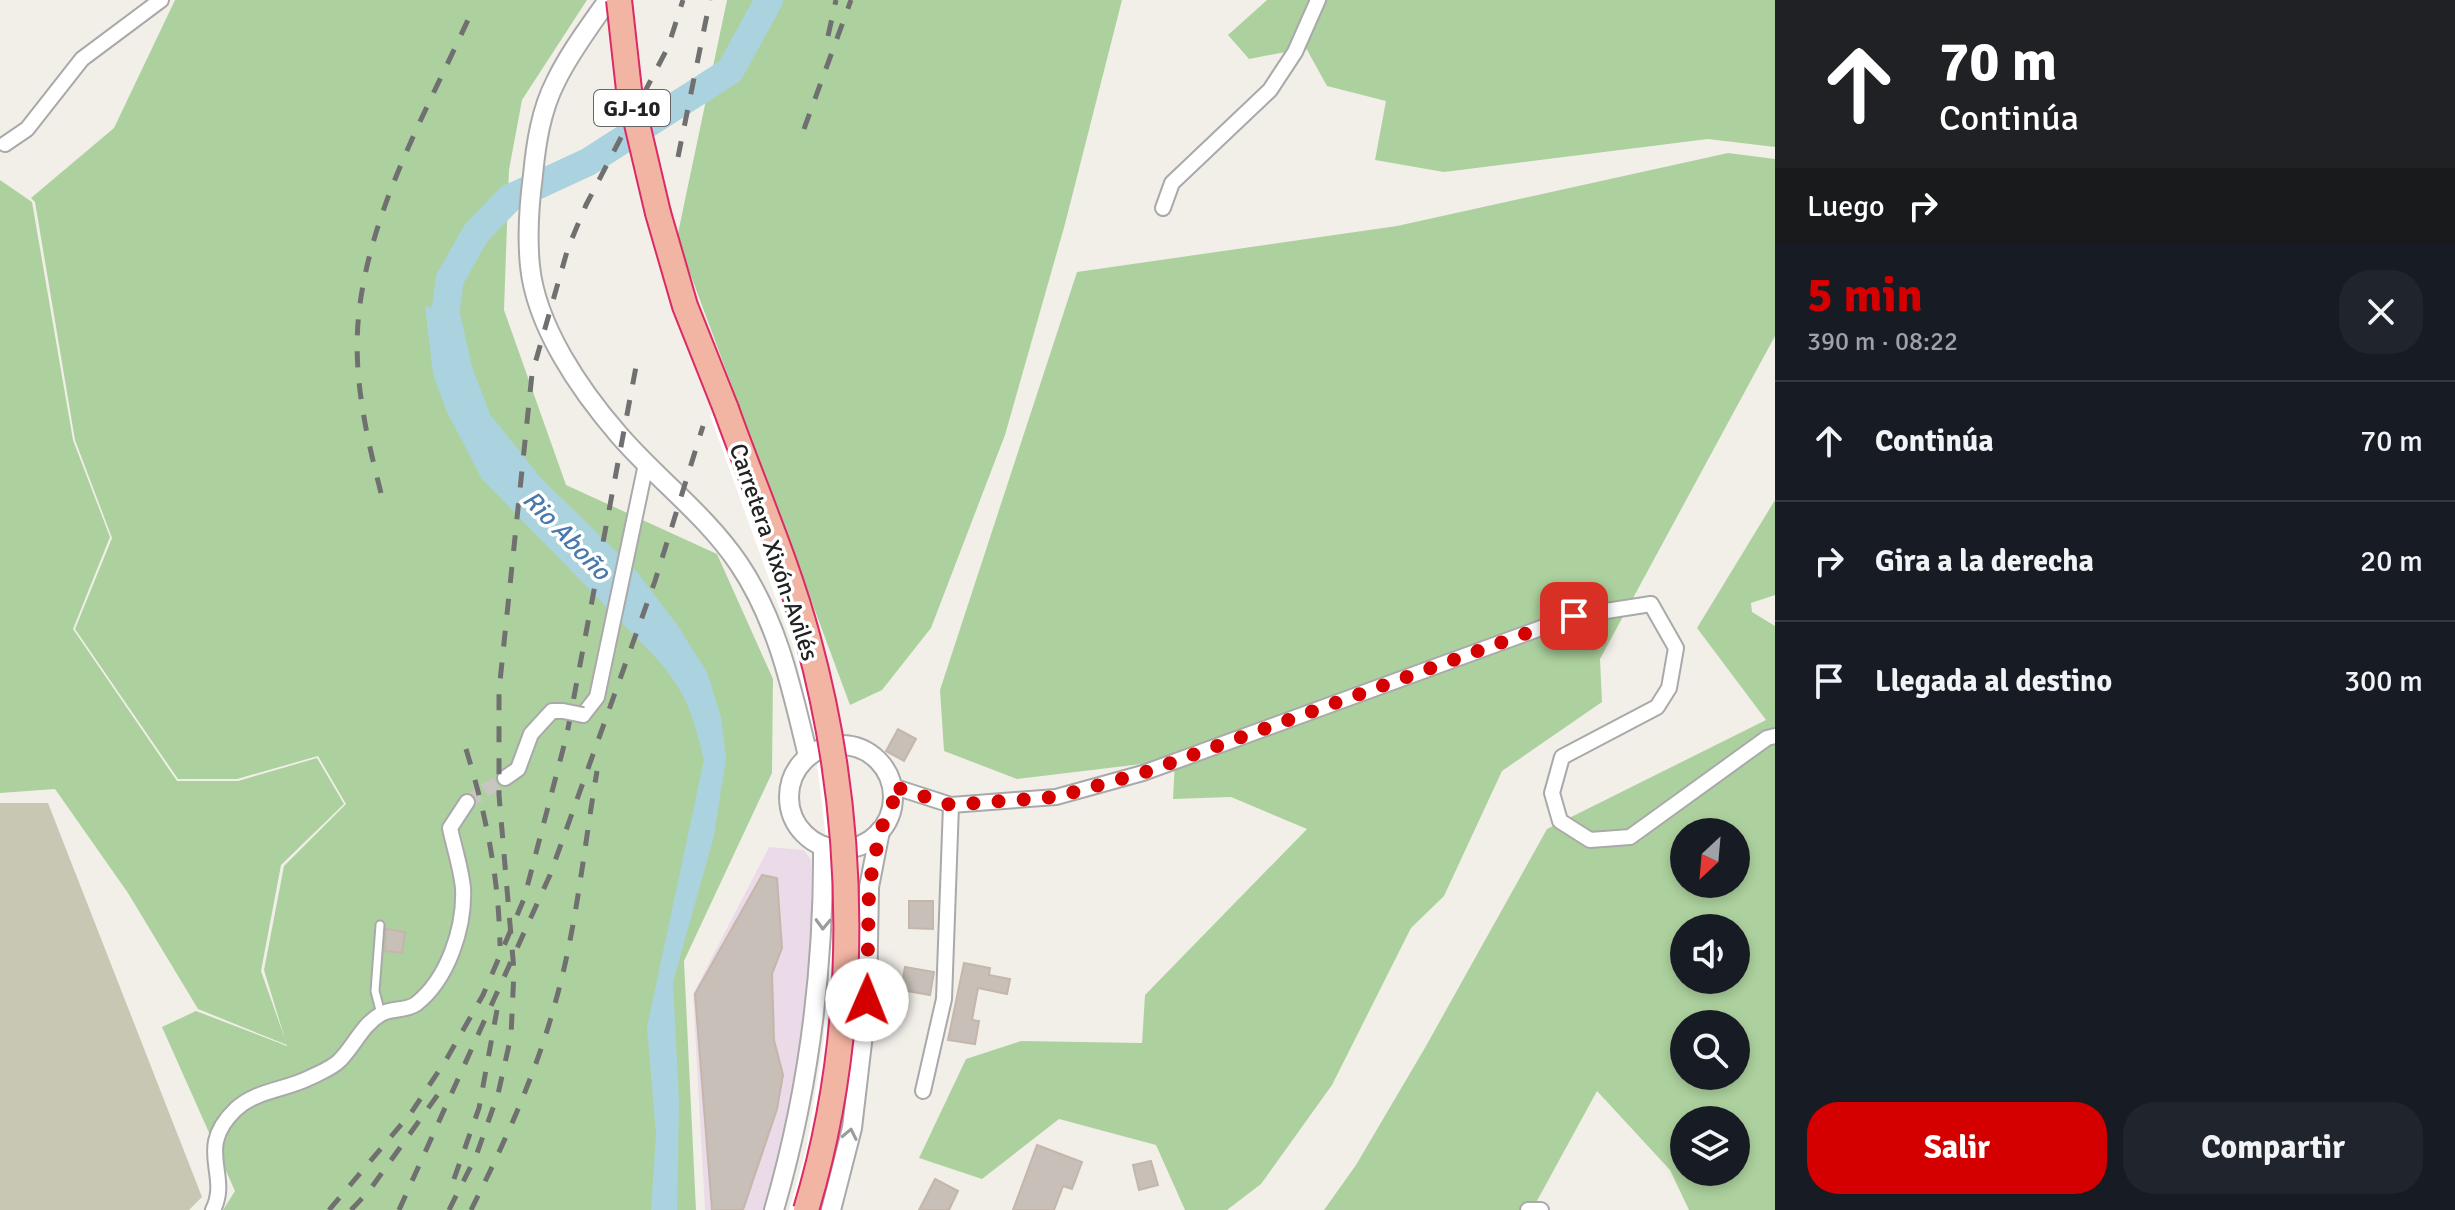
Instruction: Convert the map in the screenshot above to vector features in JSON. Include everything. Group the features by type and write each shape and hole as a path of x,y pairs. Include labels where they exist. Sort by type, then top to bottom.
{"highway":[{"name":"Carretera Xixón-Avilés","path":"619,0 631,106 658,213 685,306 726,409 808,638 829,740 844,860 846,947 843,1001 825,1135 806,1210"}],"street":[{"path":"5,144 27,129 82,59 161,0"},
{"path":"608,0 555,83 542,119 529,209 530,267 553,337 587,393 646,464 721,540 740,566 786,662 808,756"},
{"path":"1163,208 1172,183 1270,90 1295,52 1318,0"},
{"path":"505,778 518,769 539,721 552,711 583,715 597,697 604,649 614,620 646,464"},
{"path":"892,786 951,805 1056,797 1143,773 1574,616 1651,604 1676,648 1669,688 1657,707 1562,757 1552,793 1560,821 1590,840 1630,837 1767,738 1775,736"},
{"path":"831,1210 852,1128 867,1000 869,887 880,831 893,802 892,786 880,763 858,748 841,745 823,748 808,756 794,773 789,794 792,816 804,834 823,846 854,847 880,831"},
{"path":"213,1210 221,1195 212,1158 219,1130 237,1108 265,1091 304,1081 339,1062 381,1014 413,1006 433,987 448,960 460,923 463,888 450,828 467,802"},
{"path":"923,1091 944,999 951,805"},
{"path":"774,1210 802,1096 817,1007 823,924 823,846"},
{"path":"1528,1210 1541,1210"}],"lane":[{"path":"380,925 375,991 381,1014"}],"shaded area":[{"path":"0,803 48,803 202,1197 189,1210 0,1210"},
{"path":"769,847 804,850 811,860 812,982 781,1158 764,1210 705,1210 693,994"}],"green space":[{"path":"175,0 587,0 522,100 509,170 504,310 566,485 717,554 773,679 772,773 684,961 696,1210 223,1210 235,1191 162,1027 196,1011 287,1045 198,1009 128,893 55,789 0,793 0,180 32,202 73,440 110,537 73,629 177,781 238,781 317,758 344,804 281,865 261,971 285,1039 264,970 284,866 346,804 318,756 237,779 178,779 75,629 112,538 75,440 35,202 31,198 114,128"},
{"path":"727,0 1122,0 1065,224 1005,435 931,628 882,690 850,705 677,238"},
{"path":"1267,0 1775,0 1775,147 1708,139 1444,172 1375,160 1386,101 1327,86 1306,48 1249,59 1228,35"},
{"path":"1728,153 1775,159 1775,336 1600,659 1602,702 1502,771 1444,896 1411,928 1332,1085 1261,1184 1227,1210 1185,1210 1156,1145 1059,1119 982,1179 919,1158 966,1059 1021,1041 1142,1043 1145,995 1307,829 1231,797 1173,799 1175,760 1017,779 944,751 940,690 1077,272 1397,226"},
{"path":"1775,500 1775,595 1751,603 1752,612 1775,626 1775,1210 1689,1210 1678,1186 1750,1186 1750,1106 1670,1106 1670,1170 1597,1091 1532,1210 1324,1210 1356,1165 1426,1046 1547,829 1766,720 1697,628"}],"water":[{"path":"425,306 460,313 472,367 490,414 540,477 637,572 678,626 707,672 721,717 726,758 714,836 673,982 679,1102 677,1210 651,1210 656,1134 647,1027 704,760 697,732 684,697 660,662 482,479 446,410 433,374"}],"pier":[{"path":"735,405 847,771 857,855 860,949 856,1012 847,1091 819,1210 789,1210 806,1150 824,1038 830,878 812,730 793,646 710,415"}],"building":[{"path":"898,729 916,739 904,761 886,751"},
{"path":"762,875 777,878 782,948 772,974 774,1040 783,1075 777,1109 743,1210 712,1210 695,994"},
{"path":"909,901 933,901 933,929 909,928"},
{"path":"386,929 405,932 402,953 385,951"},
{"path":"964,963 990,968 989,975 1010,979 1007,994 978,988 972,1020 979,1021 975,1044 948,1040"},
{"path":"905,967 934,972 930,995 901,990"},
{"path":"1037,1145 1082,1162 1072,1189 1063,1186 1054,1210 1013,1210"},
{"path":"1151,1161 1158,1185 1139,1190 1133,1165"},
{"path":"935,1179 958,1191 949,1210 919,1210"}],"waterway":[{"name":"Rio Aboño","path":"447,348 444,323 450,279 476,233 510,198 588,162 730,71 769,0"}],"tunnel":[{"path":"467,802 505,778"}],"railway":[{"path":"449,1210 476,1156 498,1094 511,1036 514,971 499,795 499,691 532,374 568,248 586,205 668,47 683,0"},
{"path":"678,157 710,0"},
{"path":"828,36 836,0"},
{"path":"804,129 851,0"},
{"path":"381,493 366,426 357,358 359,312 366,273 389,195 472,11"},
{"path":"329,1210 411,1113 446,1060 483,995 524,899 567,734 638,356"},
{"path":"399,1210 550,875 655,581 703,426"},
{"path":"466,749 490,846 500,946"},
{"path":"471,1210 519,1107 556,1000 575,915 597,771"},
{"path":"454,1179 479,1108 497,1010"},
{"path":"351,1210 369,1191 444,1086"}],"route":[{"path":"867,1000 869,887 880,831 889,818 893,802 892,786 951,805 1056,797 1143,773 1574,616"}]}
